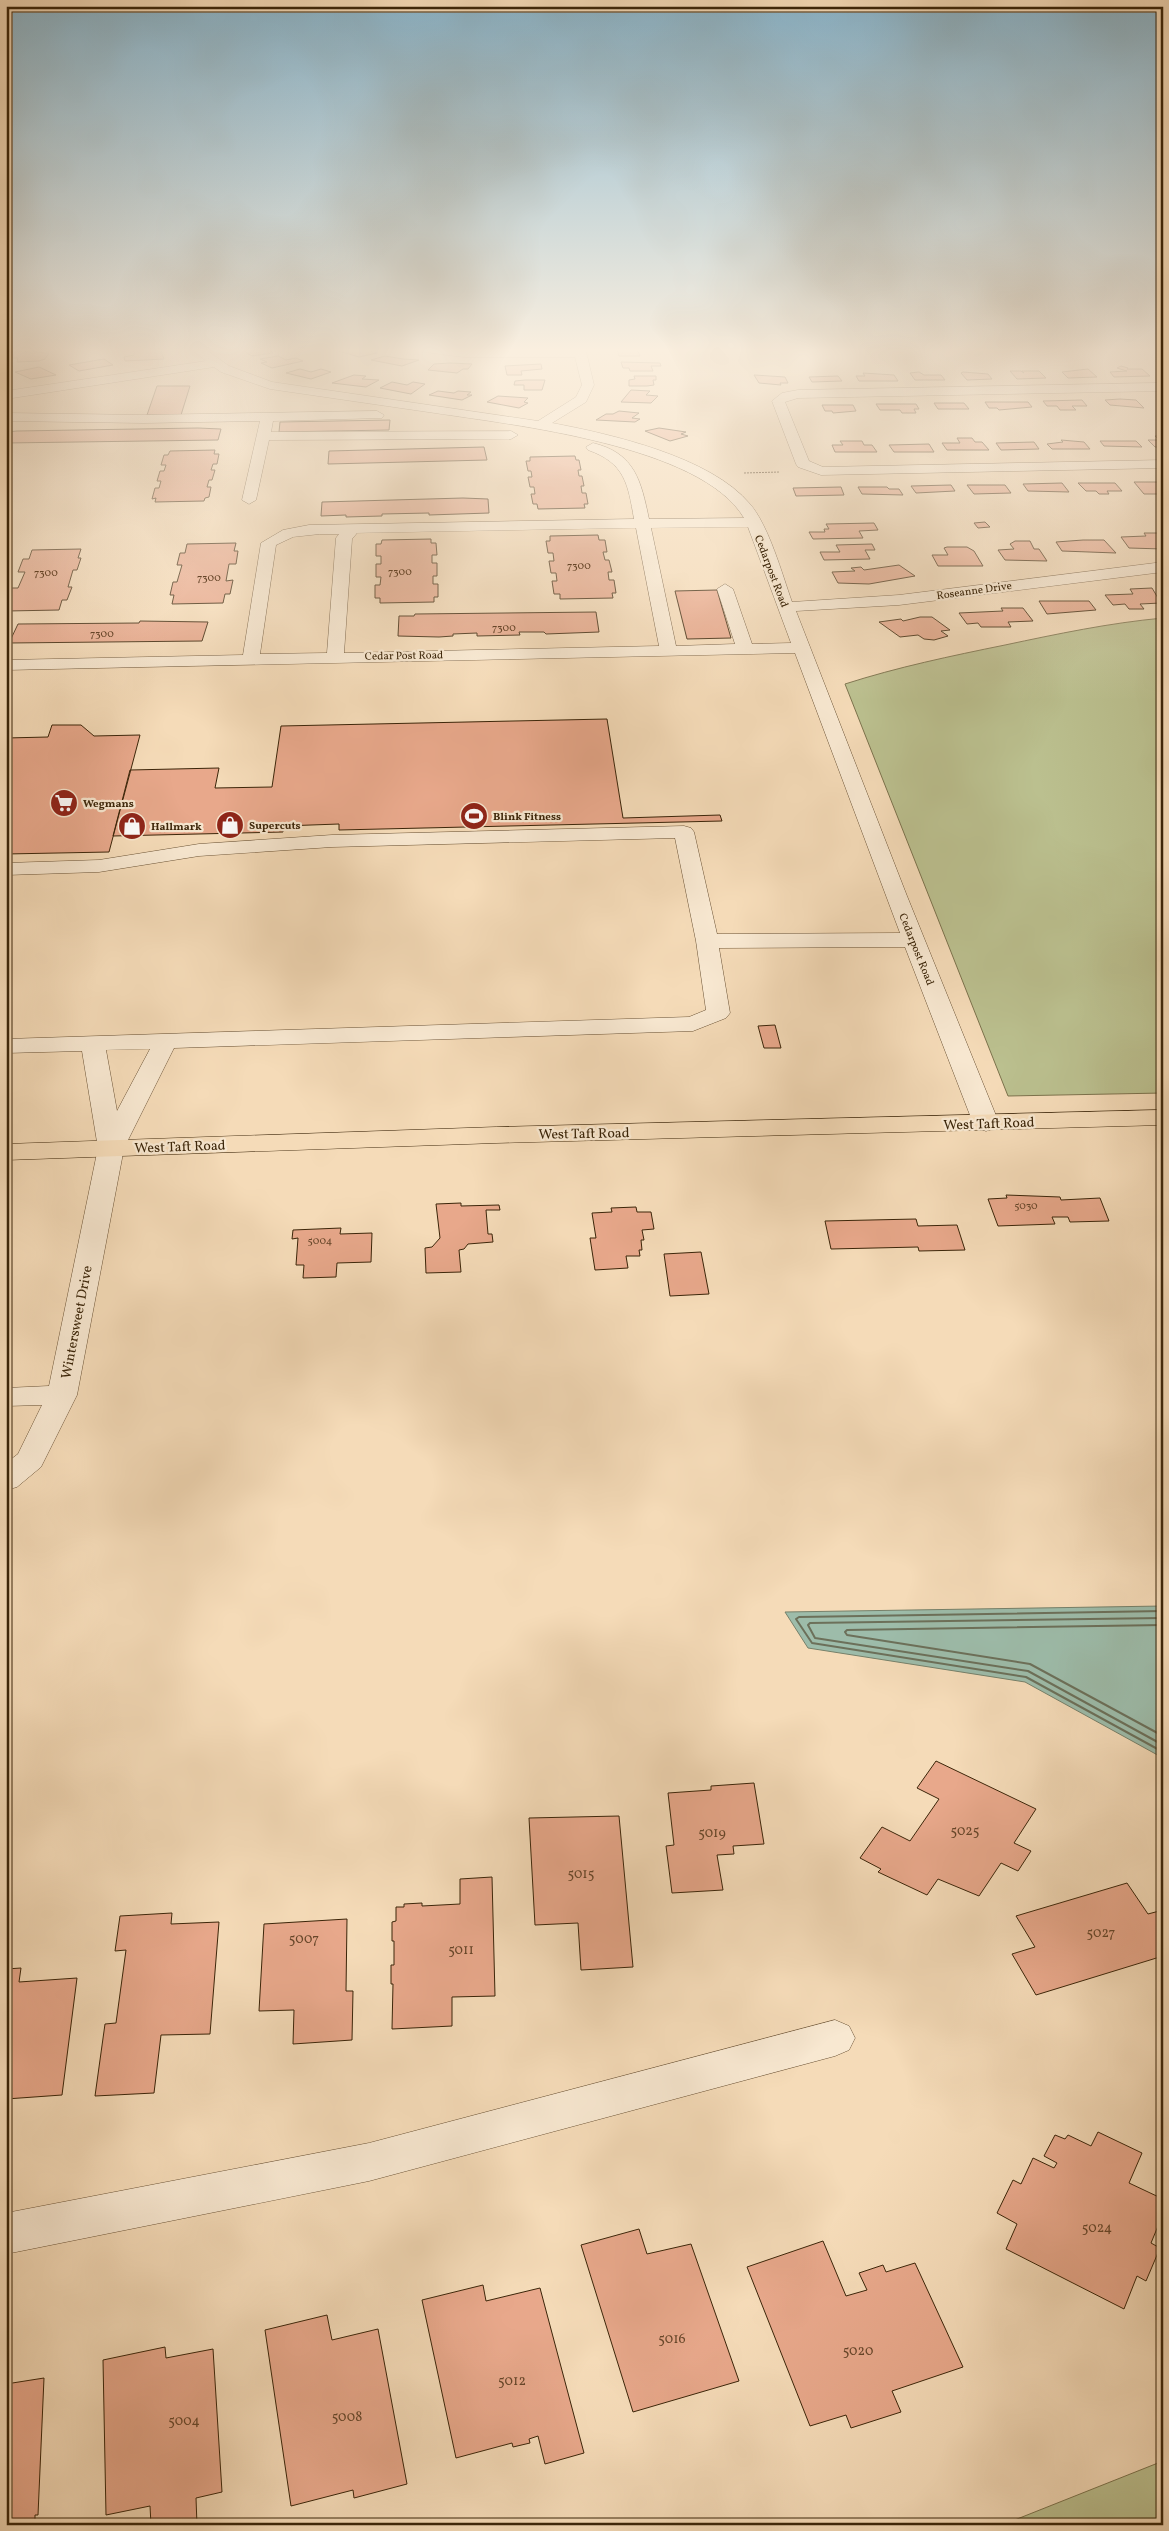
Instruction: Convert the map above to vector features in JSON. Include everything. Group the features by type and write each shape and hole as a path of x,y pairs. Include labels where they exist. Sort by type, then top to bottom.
{"main road":[{"name":"West Taft Road","path":"6,1152 496,1135 1163,1118"}],"street":[{"path":"249,500 257,465"},
{"path":"626,465 636,490 668,650"},
{"name":"Cedarpost Road","path":"682,465 728,490 745,507 754,522 986,1123"},
{"path":"807,465 821,471 1109,465"},
{"path":"251,658 270,542 288,534 316,529 352,530 367,526 643,525 754,522"},
{"path":"336,656 344,538 352,530"},
{"name":"Roseanne Drive","path":"786,607 899,600 1163,567"},
{"path":"725,589 745,649"},
{"name":"Cedar Post Road","path":"6,665 336,656 802,648"},
{"path":"6,869 99,866 198,850 332,841 684,832 707,941 718,1012 693,1024 6,1046"},
{"path":"707,941 914,940"},
{"path":"111,1148 166,1040"},
{"path":"93,1043 111,1148"},
{"name":"Wintersweet Drive","path":"6,1480 30,1460 62,1395 111,1148"},
{"path":"6,1397 62,1395"},
{"path":"6,2234 369,2162 835,2038"}],"path":[{"path":"701,474 821,471"}],"green space":[{"path":"1163,618 1163,1093 1008,1096 845,684 925,662 1025,641 1103,626"},
{"path":"1163,2461 1163,2525 1002,2525"}],"water":[{"path":"1163,1606 1163,1758 1025,1682 808,1648 785,1612"}],"building":[{"path":"166,465 213,465 211,470 215,470 212,480 209,480 207,487 211,487 209,497 205,498 204,501 155,502 156,498 152,499 155,488 159,488 161,481 157,481 160,471 164,471"},
{"path":"527,465 580,465 581,470 578,470 579,476 582,476 584,486 581,486 582,493 586,493 588,504 584,504 585,508 538,509 537,504 533,504 531,494 535,494 534,487 530,487 528,477 532,477 531,471 528,471"},
{"path":"1134,482 1163,482 1163,494 1144,494"},
{"path":"1062,483 1069,492 1028,491 1023,484"},
{"path":"1078,483 1115,483 1122,491 1107,491 1109,494 1099,494 1096,491 1086,491"},
{"path":"951,485 955,491 916,493 911,486"},
{"path":"967,485 1005,485 1011,493 974,494"},
{"path":"841,487 844,495 796,496 793,488"},
{"path":"858,487 899,489 903,495 862,494"},
{"path":"488,499 489,513 321,516 322,502"},
{"path":"985,522 990,527 978,528 974,523"},
{"path":"874,523 878,530 859,531 863,538 813,539 809,532 825,532 824,529 829,529 826,524"},
{"path":"1144,533 1163,533 1163,549 1129,548 1121,537 1146,536"},
{"path":"598,535 599,540 605,540 607,552 603,552 605,560 609,560 612,572 608,572 609,580 614,580 616,593 612,593 613,598 560,599 560,594 554,594 552,581 557,581 556,573 551,573 549,561 554,561 553,553 548,553 546,541 550,541 550,536"},
{"path":"431,539 431,543 436,543 437,555 432,555 432,563 437,563 437,576 433,576 433,584 438,584 438,597 434,597 434,602 380,603 380,598 375,598 375,585 380,585 381,577 376,577 376,564 381,564 381,556 376,556 376,544 381,544 382,540"},
{"path":"1104,540 1116,553 1062,551 1056,542"},
{"path":"1015,541 1030,541 1034,549 1039,549 1047,561 1005,560 998,550 1014,549 1010,544"},
{"path":"236,543 234,551 238,551 236,564 229,564 226,581 233,580 230,594 225,594 223,603 172,604 174,595 170,595 173,582 177,582 182,565 177,565 180,553 185,553 187,544"},
{"path":"872,544 875,550 865,550 870,559 824,560 820,552 840,552 836,545"},
{"path":"947,547 967,547 974,551 983,566 938,566 932,555 948,555 944,548"},
{"path":"81,549 78,558 81,558 77,570 73,570 68,587 72,587 67,600 62,600 59,610 7,611 11,601 6,601 11,588 18,588 25,572 18,572 23,559 29,559 32,550"},
{"path":"899,565 915,576 869,584 838,583 832,572 855,571 851,568 861,567 864,570"},
{"path":"1152,588 1161,603 1140,604 1144,609 1129,609 1125,604 1113,605 1105,595 1133,594 1130,589"},
{"path":"717,590 731,638 687,639 675,591"},
{"path":"1039,601 1089,601 1096,610 1047,614"},
{"path":"1001,608 1023,608 1033,621 1008,622 1011,627 981,627 978,623 967,624 959,613 1003,611"},
{"path":"596,612 599,632 546,634 544,632 519,632 520,635 477,636 477,633 453,634 453,636 439,637 398,636 399,616 414,616 415,614"},
{"path":"920,617 932,617 950,630 941,631 948,636 934,640 924,639 918,635 900,637 879,622 901,619 903,621"},
{"path":"140,621 208,622 202,641 9,643 18,624 139,623"},
{"path":"607,719 623,818 720,815 722,821 339,830 339,824 283,826 283,832 113,836 130,770 219,768 215,788 272,787 281,726"},
{"name":"Wegmans","path":"52,725 81,725 94,736 140,735 109,852 6,854 6,738 48,737"},
{"path":"775,1025 781,1048 764,1048 758,1026"},
{"path":"1006,1195 1060,1197 1061,1200 1100,1198 1109,1221 1070,1222 1068,1217 1052,1217 1055,1224 998,1226 988,1199 1007,1198"},
{"path":"461,1203 461,1206 499,1205 500,1210 486,1210 488,1234 492,1234 493,1242 468,1244 464,1249 459,1250 461,1272 426,1273 425,1248 432,1247 440,1238 436,1204"},
{"path":"636,1207 637,1212 651,1212 654,1229 642,1230 644,1240 641,1240 642,1250 639,1250 640,1256 626,1256 628,1268 595,1270 590,1238 596,1238 592,1213 612,1212 611,1208"},
{"path":"916,1219 918,1226 957,1225 965,1250 919,1251 918,1247 831,1249 825,1221"},
{"path":"341,1228 340,1234 372,1233 371,1262 337,1263 336,1277 303,1278 304,1265 296,1265 298,1238 292,1239 293,1230"},
{"path":"701,1252 709,1294 670,1296 664,1254"},
{"path":"936,1761 1036,1809 1014,1843 1031,1851 1018,1871 1001,1863 979,1896 938,1879 927,1895 878,1872 881,1869 860,1858 882,1827 910,1841 939,1799 917,1788"},
{"path":"754,1783 764,1844 733,1846 734,1854 717,1855 723,1890 672,1893 666,1846 674,1845 668,1793 711,1790 711,1786"},
{"path":"619,1816 633,1967 581,1970 578,1923 535,1925 529,1818"},
{"path":"492,1877 495,1996 452,1997 452,2026 392,2029 393,1984 391,1984 391,1965 394,1965 394,1941 392,1941 392,1922 396,1921 396,1907 404,1907 404,1904 422,1903 422,1906 460,1904 460,1879"},
{"path":"1127,1883 1148,1914 1163,1910 1163,1956 1036,1995 1012,1954 1035,1947 1016,1916"},
{"path":"172,1913 171,1924 219,1922 210,2034 161,2035 154,2093 95,2096 105,2024 116,2023 126,1950 115,1951 120,1916"},
{"path":"347,1919 346,1991 353,1991 352,2040 293,2044 294,2010 259,2011 264,1924"},
{"path":"21,1968 19,1982 77,1978 62,2095 6,2099 6,1969"},
{"path":"1098,2132 1142,2153 1129,2183 1163,2199 1163,2214 1151,2243 1160,2248 1146,2281 1137,2276 1124,2309 1006,2249 1017,2224 997,2213 1013,2180 1021,2184 1033,2158 1054,2168 1057,2163 1044,2156 1055,2135 1065,2139 1068,2135 1091,2146"},
{"path":"639,2229 647,2254 691,2244 739,2381 633,2412 581,2245"},
{"path":"823,2241 846,2296 867,2290 859,2273 883,2265 886,2272 915,2263 963,2367 892,2391 901,2412 851,2428 846,2415 810,2426 747,2267"},
{"path":"483,2285 486,2301 540,2288 584,2453 545,2464 538,2436 529,2439 530,2443 513,2447 512,2443 456,2458 422,2300"},
{"path":"327,2315 332,2340 378,2329 407,2484 354,2498 353,2490 291,2506 265,2330"},
{"path":"165,2347 166,2358 213,2349 222,2492 196,2498 197,2525 151,2525 150,2506 106,2515 103,2360"},
{"path":"44,2378 38,2515 35,2515 35,2525 6,2525 6,2384"}],"place":[{"name":"Wegmans","path":"64,803"},
{"name":"Blink Fitness","path":"474,816"},
{"name":"Supercuts","path":"230,825"},
{"name":"Hallmark","path":"132,826"}]}
